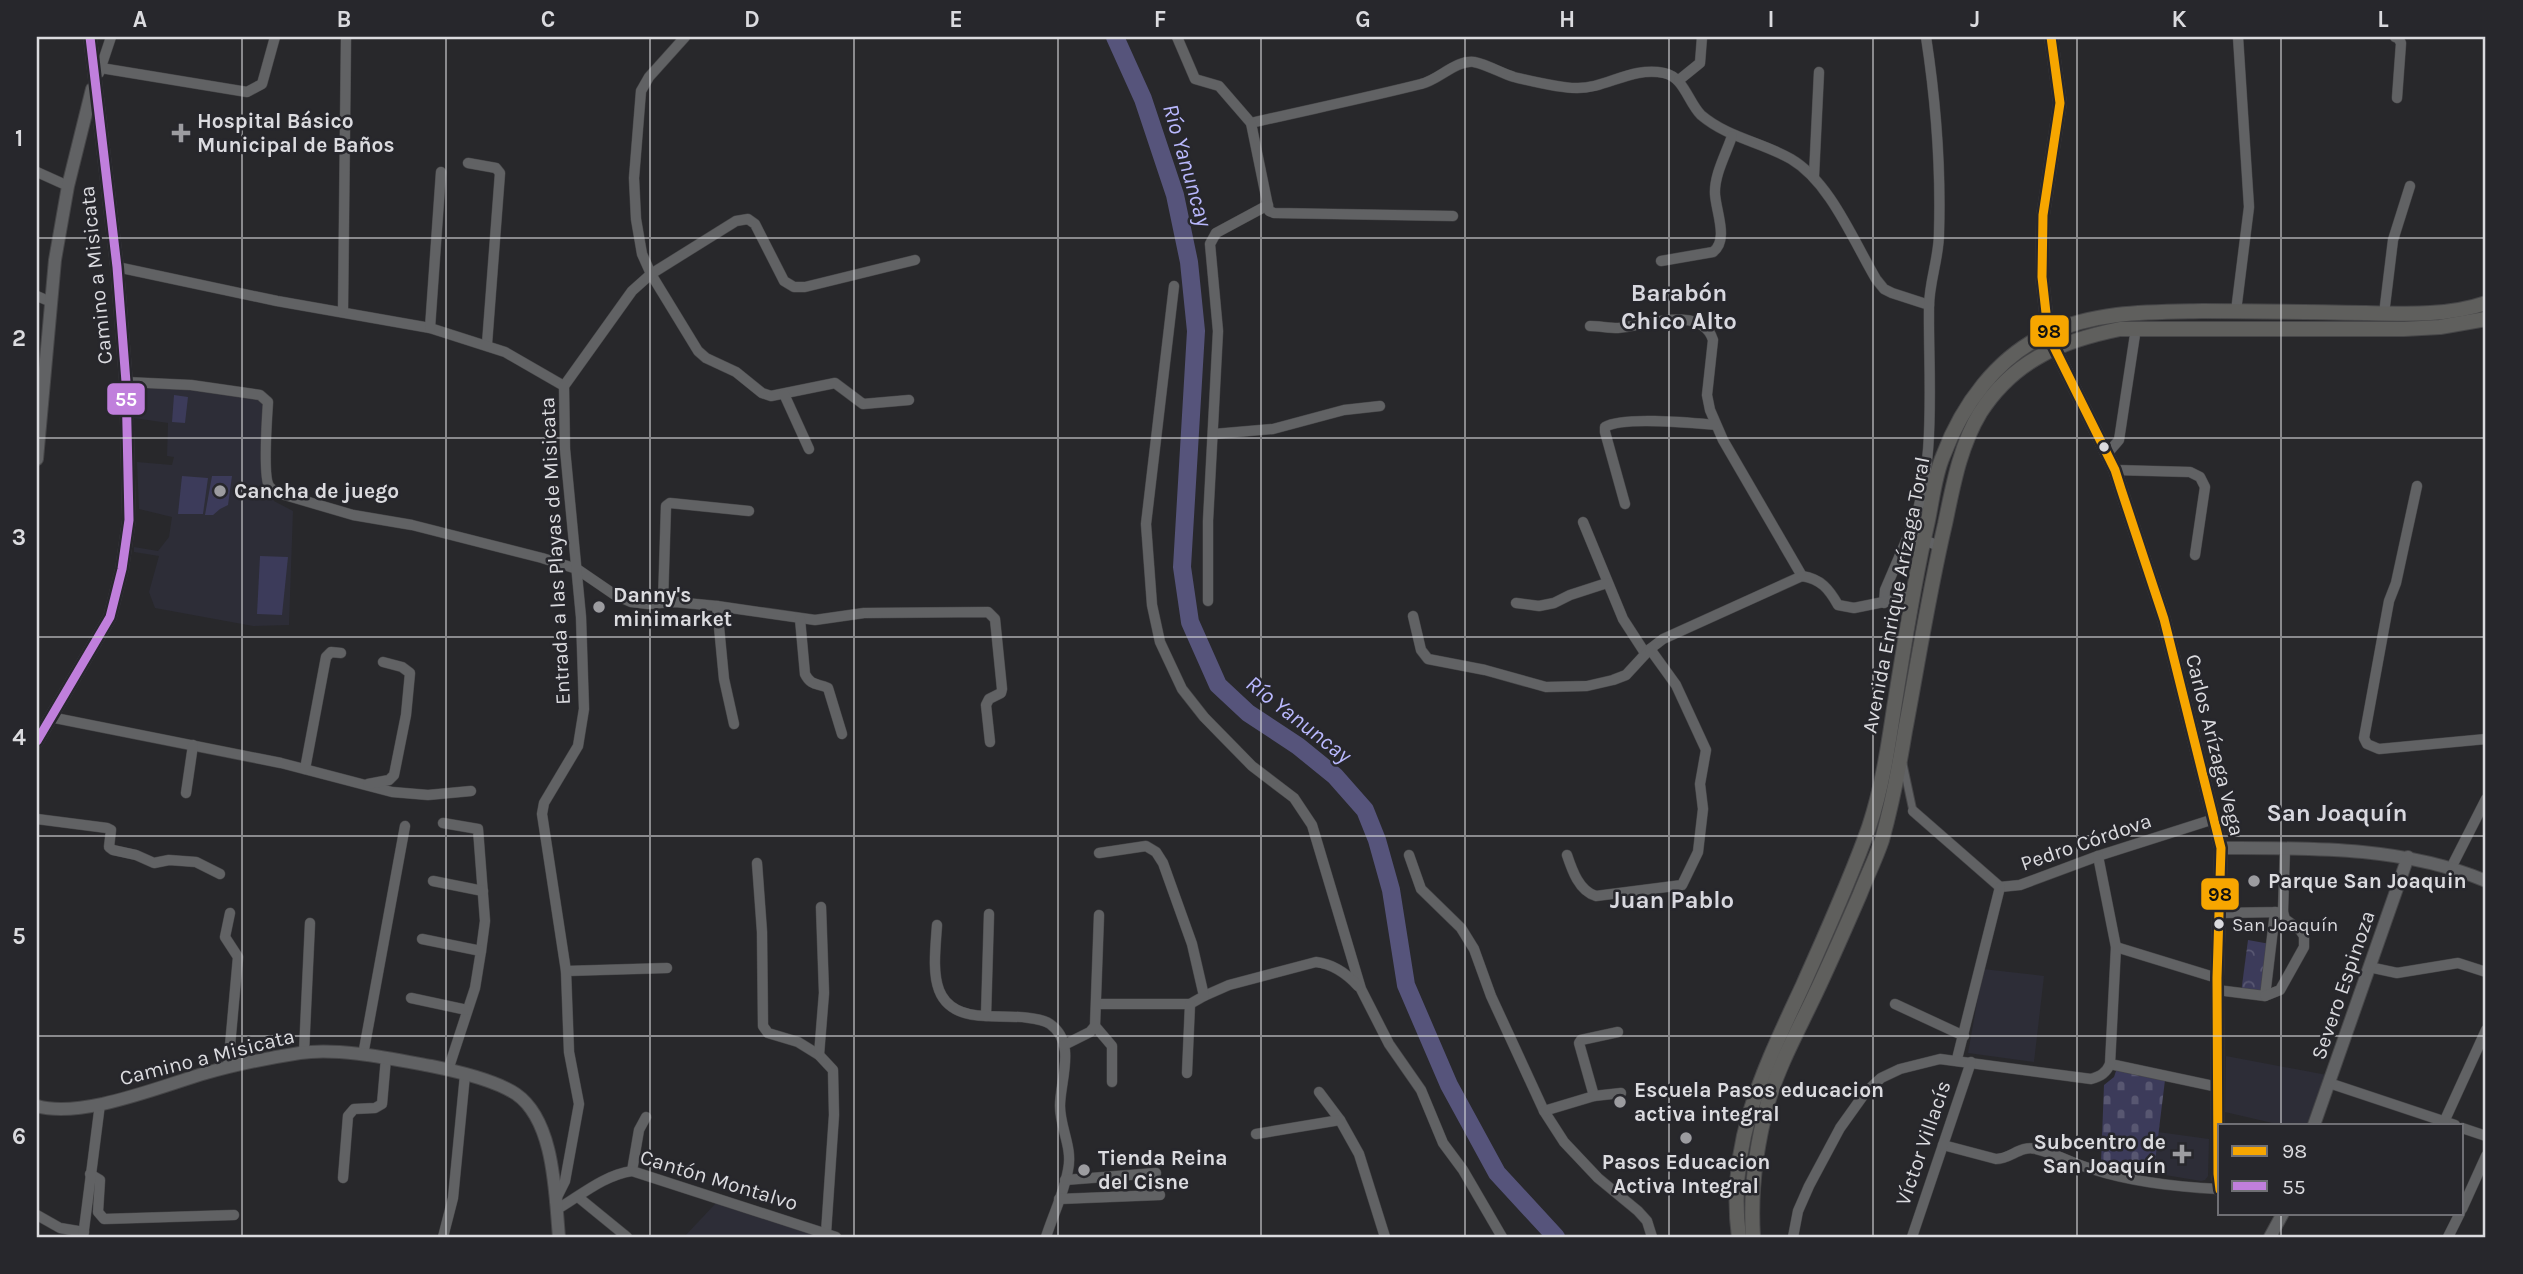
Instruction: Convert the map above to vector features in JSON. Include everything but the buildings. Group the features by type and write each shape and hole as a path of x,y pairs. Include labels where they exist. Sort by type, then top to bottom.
{"main road":[{"name":"Avenida Enrique Arízaga Toral","path":"1739,1237 1736,1218 1738,1171 1755,1090 1848,883 1869,827 1886,759 1923,541 1942,457 1971,399 2010,358 2049,332 2094,319 2144,312 2451,312 2486,303"},
{"name":"Avenida Enrique Arízaga Toral","path":"1753,1237 1753,1180 1769,1100 1784,1060 1835,953 1881,842 1901,754 1939,546 1956,474 1967,441 1994,393 2026,364 2054,347 2085,336 2120,329 2404,329 2440,327 2486,319"}],"street":[{"name":"Camino a Misicata","path":"37,741 110,617 122,569 129,520 126,382 117,267 90,37"},
{"path":"37,453 55,260 68,186 94,82 111,37"},
{"path":"101,68 247,92 262,84 275,37"},
{"path":"343,311 346,37"},
{"path":"685,37 649,77 641,91 634,178 636,219 642,254 651,274 698,351 706,358 736,372 762,393 771,396 835,383 863,404 909,400"},
{"path":"1177,37 1195,79 1219,86 1251,123 1269,211 1453,216"},
{"path":"1679,80 1700,63 1702,37"},
{"path":"1884,603 1886,586 1922,496 1927,452 1929,305 1931,279 1940,237 1939,144 1926,37"},
{"name":"Carlos Arízaga Vega","path":"2051,37 2060,103 2043,215 2042,277 2049,332 2115,470 2164,619 2221,848 2217,984 2219,1124"},
{"path":"2236,311 2249,208 2238,37"},
{"path":"2397,37 2407,37"},
{"path":"2397,37 2401,43 2397,98"},
{"path":"1251,123 1425,84 1463,63 1474,62 1515,77 1577,88 1621,76 1649,72 1666,73 1679,80 1697,110 1732,136 1790,159 1814,176 1884,289 1929,305"},
{"path":"1814,176 1819,72"},
{"path":"1661,261 1713,253 1718,248 1721,240 1715,188 1732,136"},
{"path":"468,163 496,168 500,173 487,344"},
{"path":"37,172 68,186"},
{"path":"430,328 441,173"},
{"path":"2384,314 2393,240 2410,187"},
{"path":"1208,601 1208,521 1218,331 1210,244 1216,233 1268,205"},
{"name":"Entrada a las Playas de Misicata","path":"556,1205 565,1181 579,1104 569,1052 566,971 542,814 544,803 578,746 584,709 577,569 565,449 564,386 632,290 651,274 736,220 748,219 755,224 784,281 794,287 805,287 915,260"},
{"path":"117,267 277,301 430,328 487,344 564,386"},
{"path":"1174,286 1146,524 1152,606 1160,642 1182,689 1204,717 1252,766 1294,798 1305,811 1312,825 1361,989 1389,1044 1421,1090 1443,1143 1463,1170 1502,1237"},
{"path":"37,296 51,302"},
{"path":"1590,326 1615,328 1672,319 1705,325 1713,340 1707,396 1716,425 1802,576"},
{"path":"2107,454 2119,440 2136,328"},
{"path":"126,382 191,385 260,394 268,402 268,443 264,467 268,485 278,493 577,569 615,595 631,602 718,606 800,619 827,619 864,613 983,611 993,614 1002,689 1001,693 989,699 986,705 990,743"},
{"path":"784,394 810,449"},
{"path":"1214,434 1273,429 1344,410 1380,406"},
{"path":"1625,504 1605,427 1666,421 1716,425"},
{"path":"2115,470 2190,471 2200,477 2205,487 2195,555"},
{"path":"2417,486 2396,583 2389,601 2364,738 2367,744 2379,749 2486,739"},
{"path":"663,602 666,506 670,503 749,512"},
{"path":"1567,855 1584,889 1596,896 1682,886 1698,852 1703,809 1700,784 1706,750 1676,685 1623,619 1583,522"},
{"path":"1909,534 1939,546"},
{"path":"1413,616 1421,650 1428,659 1485,670 1546,687 1587,686 1626,675 1663,639 1802,576 1815,578 1829,589 1838,605 1854,608 1913,596"},
{"path":"1516,603 1539,606 1554,603 1607,583"},
{"path":"718,606 724,678 734,723"},
{"path":"800,619 805,674 815,685 828,688 842,734"},
{"path":"304,769 326,657 331,652 341,653"},
{"path":"365,785 389,780 394,775 406,715 410,673 408,669 383,662"},
{"path":"50,717 304,769 392,792 428,795 471,791"},
{"path":"186,793 193,745"},
{"path":"1901,754 1913,811"},
{"path":"2451,868 2486,799"},
{"name":"Pedro Córdova","path":"1913,811 2000,887 2020,886 2098,856 2214,819"},
{"path":"37,819 109,828 109,846 113,850 136,855 154,863 169,860 196,862 220,874"},
{"path":"443,823 478,829 485,920 475,988 448,1070"},
{"path":"363,1055 405,825"},
{"path":"1099,853 1146,846 1156,852 1163,863 1192,944 1204,996"},
{"path":"2221,848 2285,848 2407,857 2451,868 2486,881"},
{"path":"2265,996 2279,912 2285,848"},
{"path":"1409,855 1421,889 1461,928 1474,950 1495,1004 1544,1111 1564,1142 1598,1178 1647,1221 1652,1237"},
{"path":"1793,1237 1798,1211 1840,1128 1865,1093 1881,1078 1923,1061 1958,1059 2091,1079 2106,1072 2110,1064 2116,947 2098,856"},
{"name":"Severo Espinoza","path":"2314,1124 2407,857"},
{"path":"757,863 763,943 763,1026 768,1032 789,1038 819,1055 834,1070 831,1235"},
{"path":"433,881 483,891"},
{"path":"1958,1059 2000,887"},
{"path":"819,1055 824,993 821,907"},
{"path":"2116,947 2217,984 2265,996 2280,990 2304,947 2304,936 2300,930 2279,912"},
{"path":"2218,913 2279,912"},
{"path":"229,1068 238,957 225,937 230,913"},
{"path":"986,1016 989,914"},
{"path":"1064,1045 1090,1032 1095,1026 1098,915"},
{"path":"304,1052 310,923"},
{"path":"937,925 934,967 937,987 948,1005 963,1012 986,1016 1041,1020 1051,1025 1064,1045 1066,1068 1060,1105 1069,1169 1046,1237"},
{"path":"422,939 481,951"},
{"path":"1097,1004 1190,1004 1229,985 1316,962 1325,963 1341,971 1361,989"},
{"path":"2369,967 2397,973 2458,963 2486,972"},
{"path":"566,971 667,968"},
{"path":"411,999 467,1010"},
{"path":"1187,1073 1190,1004"},
{"path":"1895,1004 1964,1036"},
{"path":"1095,1026 1112,1046 1112,1082"},
{"path":"2329,1083 2450,1124 2486,1030"},
{"path":"1594,1096 1579,1043 1581,1040 1618,1031"},
{"name":"Camino a Misicata","path":"37,1106 62,1110 100,1104 229,1068 304,1052 363,1055 448,1070 508,1090 531,1108 545,1136 559,1237"},
{"path":"343,1178 348,1116 354,1109 375,1108 382,1104 386,1058"},
{"name":"Víctor Villacís","path":"1912,1237 1971,1062"},
{"path":"2110,1064 2218,1087"},
{"path":"443,1237 453,1198 465,1075"},
{"path":"1319,1092 1340,1120 1359,1154 1385,1237"},
{"path":"1544,1111 1594,1096 1621,1093"},
{"path":"37,1215 60,1228 83,1235 100,1104"},
{"path":"632,1171 639,1130 646,1116"},
{"path":"1256,1134 1340,1120"},
{"path":"2464,1129 2486,1136"},
{"path":"1943,1145 2002,1159 2019,1150 2036,1149 2093,1170 2129,1178 2218,1190"},
{"path":"2464,1204 2486,1156"},
{"name":"Cantón Montalvo","path":"556,1205 578,1197 606,1179 632,1171 831,1235"},
{"path":"1065,1180 1156,1173"},
{"path":"90,1174 100,1180 98,1212 104,1219 234,1214"},
{"path":"578,1197 627,1237"},
{"path":"1058,1202 1158,1197"},
{"path":"2270,1237 2282,1214"},
{"path":"2448,1237 2460,1214"}],"shaded area":[{"path":"158,385 257,398 264,402 262,480 274,501 293,511 289,625 253,626 155,608 149,592 159,556 134,552 134,547 158,551 169,537 172,517 139,509 137,462 172,465 174,457 167,456 168,423 134,418 134,394 144,386"},
{"path":"1983,969 2044,976 2034,1062 1968,1053"},
{"path":"2226,1056 2327,1075 2310,1124 2277,1124 2225,1112"},
{"name":"Subcentro de San Joaquín","path":"2158,1132 2209,1139 2208,1176 2205,1180 2153,1173"},
{"path":"717,1202 822,1237 684,1237"}],"green space":[{"path":"174,395 188,397 185,423 172,422"},
{"path":"182,476 208,478 203,514 178,514"},
{"name":"Cancha de juego","path":"212,476 232,476 228,505 213,515 205,515"},
{"path":"260,556 288,557 282,615 257,614"},
{"path":"2248,940 2270,944 2266,994 2241,993"},
{"path":"2117,1068 2165,1080 2154,1170 2101,1163 2104,1085 2114,1077"}],"waterway":[{"name":"Río Yanuncay","path":"1115,37 1143,99 1175,195 1189,262 1196,331 1182,567 1190,622 1218,685 1248,713 1298,746 1335,776 1365,810 1377,840 1391,890 1406,985 1449,1085 1497,1173 1556,1237"}],"transit line":[{"name":"55","path":"37,741 110,617 122,569 129,520 126,382 117,267 90,37"},
{"name":"98","path":"2051,37 2060,103 2043,215 2042,277 2047,322 2054,347 2115,470 2164,619 2221,848 2217,978 2218,1174"}],"place":[{"name":"Hospital Básico Municipal de Baños","path":"181,133"},
{"name":"Cancha de juego","path":"220,491"},
{"name":"Danny's minimarket","path":"599,607"},
{"name":"Parque San Joaquin","path":"2254,881"},
{"name":"San Joaquín","path":"2219,924"},
{"name":"Escuela Pasos educacion activa integral","path":"1620,1102"},
{"name":"Pasos Educacion Activa Integral","path":"1686,1138"},
{"name":"Subcentro de San Joaquín","path":"2182,1154"},
{"name":"Tienda Reina del Cisne","path":"1084,1170"}],"district":[{"name":"Barabón Chico Alto","path":"1679,307"},
{"name":"San Joaquín","path":"2337,813"},
{"name":"Juan Pablo","path":"1672,900"}]}
